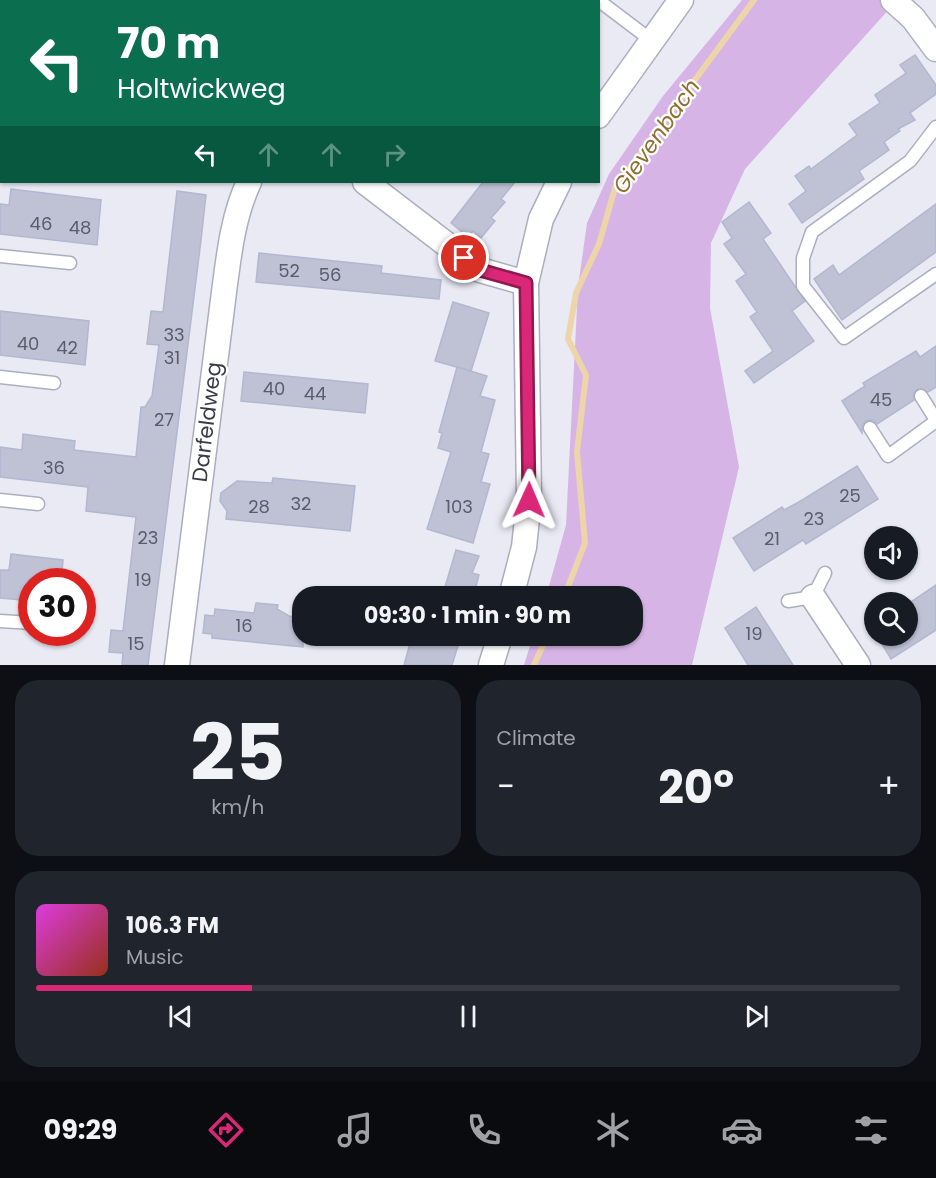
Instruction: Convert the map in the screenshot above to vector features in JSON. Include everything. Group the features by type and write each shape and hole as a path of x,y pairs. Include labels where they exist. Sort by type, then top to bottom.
{"street":[{"path":"600,113 681,0"},
{"path":"893,0 913,18 936,49"},
{"name":"Darfeldweg","path":"177,665 232,236 242,197 249,183"},
{"path":"366,183 480,270 526,283"},
{"path":"514,586 526,536 529,500 526,283 541,219 559,183"},
{"path":"813,597 858,665"},
{"path":"490,665 497,646"}],"lane":[{"path":"600,2 651,40"},
{"path":"936,127 910,161 812,232 802,258 803,286 844,338 936,274"},
{"path":"0,256 70,263"},
{"path":"0,377 54,383"},
{"path":"870,428 888,456 936,421 921,396"},
{"path":"0,500 38,504"},
{"path":"788,601 813,597 825,573"},
{"path":"0,621 18,622"}],"shaded area":[{"path":"742,0 903,0 892,6 745,169 711,243 710,308 739,467 692,665 524,665 530,646 643,646 643,586 549,586 566,525 578,287 587,223 609,174 663,96"}],"building":[{"path":"915,55 936,85 936,94 910,113 915,120 898,129 900,131 884,142 889,150 859,171 864,179 802,223 789,204 806,191 795,176 809,166 811,169 857,135 849,124 880,103 875,95 906,73 900,65"},
{"path":"482,183 514,183 501,199 505,202 491,218 495,221 481,238 473,231 468,237 451,223"},
{"path":"11,189 101,200 97,245 0,234 0,204 9,205"},
{"path":"177,191 206,195 201,240 148,665 122,665 123,653 109,652 111,630 123,631 136,517 86,511 88,487 0,477 0,447 22,450 23,434 75,441 74,450 136,457 141,407 145,407 152,396 159,345 147,344 151,311 163,312"},
{"path":"749,202 771,233 763,239 805,301 792,311 814,341 754,383 745,371 773,351 750,317 757,312 736,281 746,274 724,244 732,238 722,222"},
{"path":"936,204 936,252 842,320 814,279 833,265 839,275"},
{"path":"259,253 382,266 381,273 441,280 439,299 256,282"},
{"path":"453,302 489,313 471,371 435,361"},
{"path":"0,311 89,321 85,365 0,355"},
{"path":"936,346 936,387 928,392 917,389 914,393 914,400 877,424 873,420 866,421 862,425 862,433 842,401 865,386 863,383 916,351 920,357"},
{"path":"457,367 487,376 480,396 495,400 481,452 489,454 481,482 490,484 473,543 427,529 451,452 438,448 442,433 439,432"},
{"path":"244,372 368,384 365,413 241,401"},
{"path":"857,466 878,499 806,544 803,540 754,571 733,538 782,507 784,510 799,502"},
{"path":"273,478 355,486 350,531 226,519 227,511 220,501 221,493 237,481 272,483"},
{"path":"456,550 479,556 472,573 479,575 476,586 445,586"},
{"path":"11,554 63,560 62,568 18,568 18,600 0,598 0,570 9,570"},
{"path":"936,585 936,630 918,642 918,597"},
{"path":"256,603 278,605 277,609 292,616 292,646 212,638 212,634 203,633 205,615 214,616 215,609 254,613"},
{"path":"756,607 793,665 748,665 725,628"},
{"path":"409,646 458,646 452,665 404,665"},
{"path":"883,646 911,646 891,659"}],"waterway":[{"name":"Gievenbach","path":"568,586 585,543 577,452 586,375 568,339 576,293 599,244 615,188 754,0"},
{"name":"Gievenbach","path":"534,665 543,646"}],"route":[{"path":"464,258 480,270 526,283 529,500"}]}
